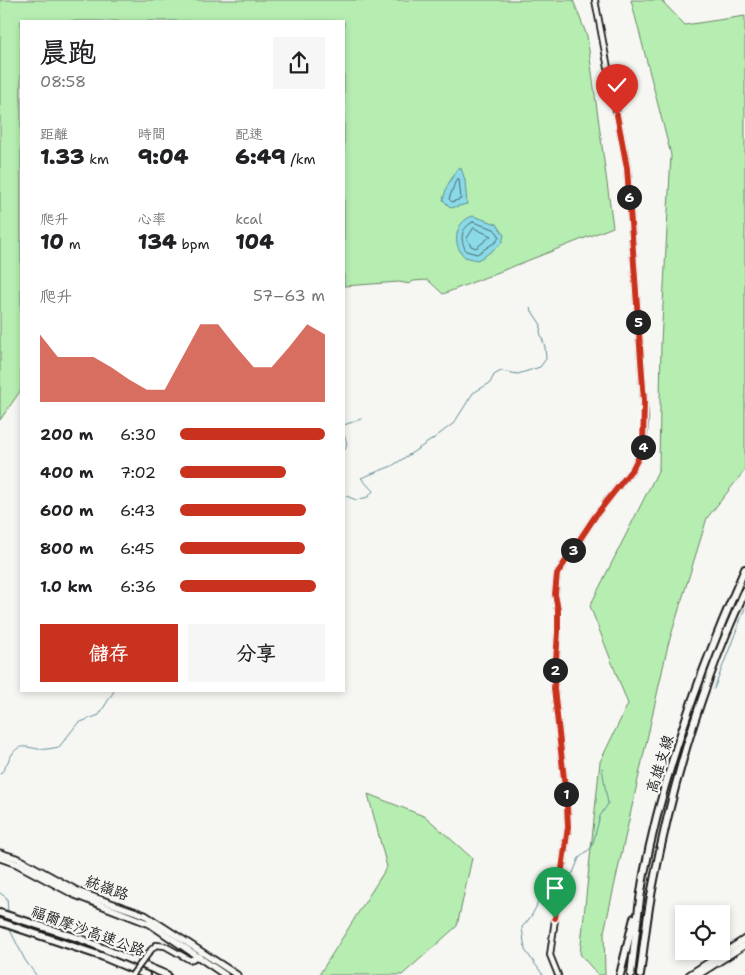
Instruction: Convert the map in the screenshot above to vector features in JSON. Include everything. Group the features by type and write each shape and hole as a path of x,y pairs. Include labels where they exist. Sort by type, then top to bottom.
{"highway":[{"name":"高雄支線","path":"631,975 644,876 653,831 701,675 745,569"},
{"name":"高雄支線","path":"640,975 652,887 678,780 706,688 745,591"},
{"path":"620,975 644,876"},
{"name":"福爾摩沙高速公路","path":"0,913 81,940 167,975"},
{"name":"福爾摩沙高速公路","path":"0,922 101,956 146,975"}],"main road":[{"name":"統嶺路","path":"0,853 19,859 79,892 144,915 201,954"},
{"name":"統嶺路","path":"0,858 16,864 75,895 150,924 201,954"},
{"path":"689,975 745,939"},
{"path":"698,975 745,945"},
{"path":"201,954 225,975"},
{"path":"201,954 236,975"}],"street":[{"path":"558,975 550,955 568,827 554,688 558,632 558,610 555,594 557,574 596,515 633,468 643,449 645,417 627,168 595,0"},
{"path":"132,975 156,945 166,946 190,960 201,954"}],"green space":[{"path":"0,0 573,0 587,36 613,227 443,294 428,280 413,281 410,284 399,282 345,286 345,20 20,20 20,391 0,420"},
{"path":"631,0 661,0 685,25 745,16 745,470 707,518 668,645 604,932 605,975 598,975 580,954 600,762 628,704 590,606 659,469 661,342 671,155"},
{"path":"368,794 426,817 472,858 457,926 402,975 319,975 387,867"}],"water":[{"path":"458,168 461,168 465,180 467,204 451,208 443,200 447,186"},
{"path":"473,216 497,224 504,235 502,243 477,260 465,257 458,246 457,240 457,234 462,223"}],"waterway":[{"path":"345,495 356,500 368,497 373,491 361,478 392,466 454,423 473,393 490,383 494,375 501,371 518,374 540,367 546,359 545,347 540,332 541,325 530,308"},
{"path":"345,425 361,419"},
{"path":"345,437 347,443 345,449"},
{"path":"714,689 745,608"},
{"path":"0,774 13,753 19,748 44,749 59,747 78,723 99,715 113,692"},
{"path":"564,878 573,873 579,858 592,847 600,816 608,804 602,768"},
{"path":"543,975 525,950 522,927 530,918 542,887 560,879"},
{"path":"0,893 7,898 8,912"},
{"path":"9,928 25,960 36,975"}],"route":[{"path":"555,918 560,896 568,827 554,688 558,632 558,610 555,594 557,574 596,515 633,468 643,449 645,417 627,168 617,115"}]}
